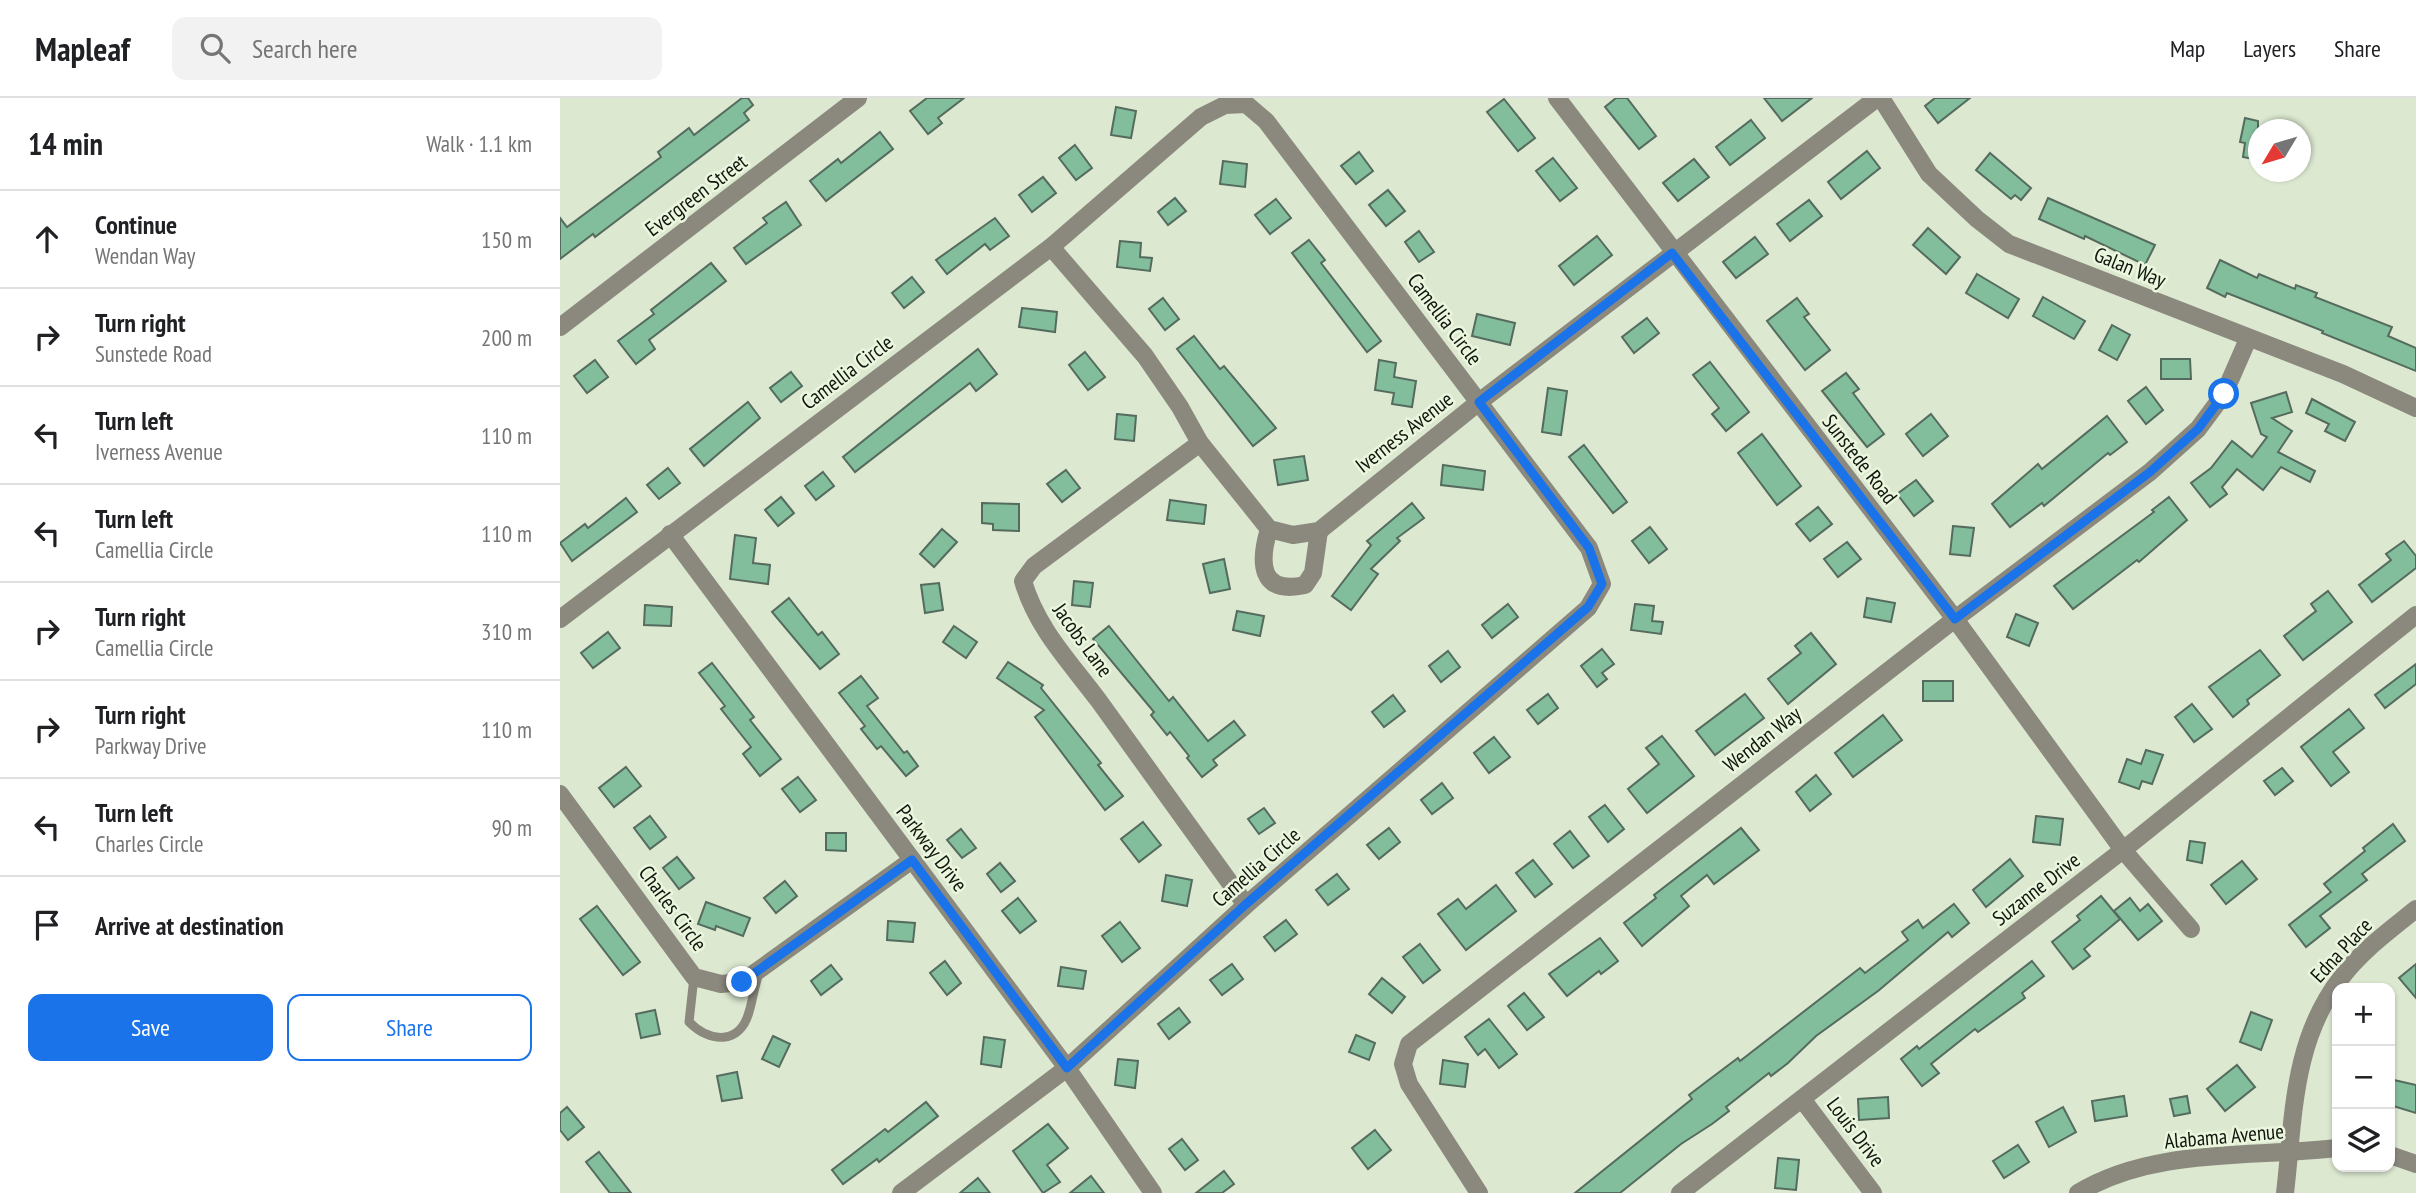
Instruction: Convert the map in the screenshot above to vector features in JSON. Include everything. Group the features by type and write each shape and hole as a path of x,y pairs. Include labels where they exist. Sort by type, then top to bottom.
{"street":[{"name":"Evergreen Street","path":"560,327 858,98"},
{"name":"Sunstede Road","path":"1557,98 1672,253 1955,619 2123,850 2191,929"},
{"name":"Iverness Avenue","path":"1319,531 1479,402 1879,98"},
{"name":"Galan Way","path":"1879,98 1929,174 1977,219 2009,244 2343,374 2416,408"},
{"name":"Camellia Circle","path":"560,619 1051,247 1201,117 1226,105 1246,104 1266,121 1589,548 1602,584 1588,607 1245,905 1067,1068 901,1193"},
{"path":"1051,247 1145,356 1180,407 1200,443 1269,528 1293,535 1319,531 1313,573 1305,585 1292,588 1269,580 1263,570 1262,555 1269,528"},
{"name":"Wendan Way","path":"1479,1193 1409,1084 1403,1064 1409,1044 1955,619 2150,472 2198,429 2224,394 2248,339"},
{"name":"Jacobs Lane","path":"1200,443 1034,566 1023,581 1029,603 1044,630 1091,690 1245,905"},
{"name":"Parkway Drive","path":"670,534 1067,1068 1153,1193"},
{"name":"Suzanne Drive","path":"1680,1193 2123,850 2416,615"},
{"name":"Charles Circle","path":"560,794 694,977 721,984 742,982 912,860"},
{"name":"Edna Place","path":"2285,1193 2295,1092 2303,1048 2319,1008 2342,976 2416,909"},
{"name":"Louis Drive","path":"1802,1099 1873,1193"},
{"name":"Alabama Avenue","path":"2078,1193 2094,1184 2133,1170 2180,1161 2332,1149"},
{"path":"2395,1157 2416,1164"}],"lane":[{"path":"694,977 689,1022 703,1036 721,1038 741,1028 749,1013 752,991 761,969"}],"building":[{"path":"742,98 748,98 753,105 744,113 749,120 595,237 593,234 560,259 560,218 567,227 661,157 658,152 689,128 694,135"},
{"path":"927,98 964,98 938,118 942,123 928,134 910,111"},
{"path":"1616,98 1627,98 1656,136 1639,149 1605,107"},
{"path":"1764,98 1812,98 1782,121"},
{"path":"1935,98 1970,98 1938,123 1925,106"},
{"path":"1504,99 1535,138 1518,151 1487,112"},
{"path":"1116,107 1136,111 1131,138 1111,135"},
{"path":"2245,118 2249,119 2248,158 2243,157 2245,143 2240,142"},
{"path":"1751,120 1765,138 1730,165 1716,147"},
{"path":"880,132 893,149 826,201 810,181 838,159 841,163"},
{"path":"1075,145 1092,168 1076,180 1059,158"},
{"path":"1867,151 1880,168 1841,199 1828,182"},
{"path":"1359,152 1373,171 1356,184 1341,166"},
{"path":"1990,153 2031,188 2021,200 2015,195 2011,199 1976,170"},
{"path":"1553,158 1577,188 1560,201 1536,171"},
{"path":"1694,159 1709,177 1678,201 1663,183"},
{"path":"1223,161 1247,164 1245,187 1220,184"},
{"path":"1043,177 1056,193 1032,212 1019,195"},
{"path":"1388,190 1405,211 1386,226 1369,205"},
{"path":"1175,198 1186,211 1168,225 1158,212"},
{"path":"2048,198 2155,245 2145,265 2085,236 2084,239 2039,219"},
{"path":"1276,199 1291,218 1270,234 1255,215"},
{"path":"1809,200 1822,216 1790,241 1777,224"},
{"path":"786,202 801,225 746,264 734,248 767,223 763,218"},
{"path":"995,218 1009,236 990,250 985,244 947,274 936,260"},
{"path":"1928,228 1960,257 1946,274 1913,245"},
{"path":"1419,231 1434,252 1419,262 1405,242"},
{"path":"1597,236 1612,255 1574,285 1559,266"},
{"path":"1755,237 1768,254 1736,278 1723,262"},
{"path":"1309,240 1325,260 1321,263 1381,341 1367,352 1292,253"},
{"path":"1120,241 1141,243 1140,257 1152,258 1150,271 1117,267"},
{"path":"2220,260 2257,278 2259,274 2295,289 2296,285 2317,293 2315,297 2392,327 2388,336 2416,348 2416,371 2322,333 2323,331 2227,293 2225,297 2207,288"},
{"path":"711,263 726,281 649,340 655,349 636,364 618,341 654,314 651,310"},
{"path":"1977,274 2019,299 2008,318 1966,293"},
{"path":"912,277 924,292 904,308 892,293"},
{"path":"2043,297 2085,321 2074,339 2033,316"},
{"path":"1163,298 1179,319 1165,330 1149,309"},
{"path":"1797,298 1809,314 1804,317 1830,350 1805,370 1767,321"},
{"path":"1022,308 1057,312 1055,332 1019,327"},
{"path":"1477,314 1515,323 1510,345 1472,336"},
{"path":"1647,318 1659,333 1634,353 1622,337"},
{"path":"2112,325 2130,335 2117,360 2099,350"},
{"path":"1194,336 1220,369 1224,366 1276,428 1253,446 1177,349"},
{"path":"978,349 997,374 976,391 970,383 855,472 843,457"},
{"path":"1085,352 1105,377 1088,390 1069,365"},
{"path":"2161,359 2190,359 2191,379 2161,379"},
{"path":"595,360 608,377 587,393 574,376"},
{"path":"1379,360 1396,363 1394,377 1416,381 1412,407 1392,404 1394,393 1375,390"},
{"path":"1710,362 1749,412 1726,431 1712,414 1719,408 1693,375"},
{"path":"791,372 802,386 781,402 770,388"},
{"path":"1846,373 1859,389 1853,393 1884,434 1867,447 1822,391"},
{"path":"2146,387 2163,410 2146,424 2128,401"},
{"path":"1548,388 1567,391 1561,435 1542,432"},
{"path":"2286,392 2292,412 2272,418 2292,431 2278,452 2315,471 2310,482 2281,467 2263,490 2237,469 2222,487 2227,494 2210,507 2191,483 2211,468 2232,441 2252,457 2267,437 2261,434 2251,403"},
{"path":"2312,399 2355,422 2345,441 2325,431 2329,424 2306,413"},
{"path":"748,402 760,418 704,466 690,449"},
{"path":"1117,414 1136,416 1134,441 1115,439"},
{"path":"1931,414 1948,436 1923,456 1906,434"},
{"path":"2107,416 2127,442 2110,455 2108,453 2044,506 2042,503 2010,527 1992,504 2038,464 2042,469"},
{"path":"1762,434 1801,486 1777,505 1738,453"},
{"path":"1584,445 1627,502 1613,513 1569,457"},
{"path":"1304,456 1308,480 1278,485 1274,460"},
{"path":"1443,465 1485,471 1483,490 1441,485"},
{"path":"668,468 680,483 659,499 647,485"},
{"path":"1066,470 1080,488 1062,502 1047,484"},
{"path":"823,472 834,486 816,500 805,486"},
{"path":"1916,480 1933,501 1914,516 1897,494"},
{"path":"781,497 794,513 778,526 765,510"},
{"path":"2169,497 2187,520 2139,562 2137,560 2073,609 2054,586 2154,512 2152,510"},
{"path":"626,498 637,512 572,561 560,543 585,524 588,528"},
{"path":"1170,500 1206,505 1204,524 1167,520"},
{"path":"982,503 1019,504 1019,531 993,530 993,524 982,523"},
{"path":"1412,503 1424,518 1397,538 1400,541 1371,569 1378,574 1351,610 1332,596 1371,545 1367,541"},
{"path":"1818,507 1832,524 1810,541 1796,524"},
{"path":"1953,526 1974,528 1970,556 1950,554"},
{"path":"1650,527 1667,549 1649,563 1632,541"},
{"path":"942,529 957,542 934,567 920,554"},
{"path":"735,535 756,538 753,563 770,565 768,584 730,579"},
{"path":"2404,541 2416,556 2416,568 2372,602 2359,585 2391,560 2386,554"},
{"path":"1847,542 1861,559 1838,577 1824,559"},
{"path":"1224,559 1230,589 1210,593 1203,564"},
{"path":"1074,581 1093,583 1090,607 1072,605"},
{"path":"939,583 943,610 925,613 921,585"},
{"path":"2328,591 2352,622 2303,660 2284,636 2316,611 2311,604"},
{"path":"789,598 818,635 822,632 839,654 820,669 772,612"},
{"path":"1867,598 1895,603 1891,622 1864,617"},
{"path":"1508,604 1518,617 1492,638 1482,625"},
{"path":"1635,604 1654,606 1652,621 1663,622 1661,634 1631,630"},
{"path":"645,605 672,607 671,626 644,625"},
{"path":"1237,611 1264,616 1260,636 1233,630"},
{"path":"2016,614 2038,623 2029,646 2007,637"},
{"path":"954,626 977,642 966,658 943,642"},
{"path":"1109,626 1169,701 1173,697 1208,741 1234,721 1245,735 1213,760 1217,765 1202,777 1187,758 1189,756 1170,732 1167,735 1151,715 1154,712 1093,639"},
{"path":"608,632 620,648 593,668 581,653"},
{"path":"1811,633 1836,664 1788,704 1768,679 1801,653 1795,646"},
{"path":"1602,649 1614,664 1602,673 1607,679 1597,687 1581,666"},
{"path":"2260,650 2280,675 2247,700 2249,704 2233,717 2209,687"},
{"path":"1448,651 1460,667 1441,682 1429,666"},
{"path":"1008,662 1043,685 1041,688 1101,763 1098,765 1123,796 1105,810 1035,717 1044,710 997,678"},
{"path":"712,663 754,717 750,720 781,759 760,776 743,754 751,747 721,709 725,706 699,673"},
{"path":"2416,664 2416,684 2385,708 2375,695"},
{"path":"861,676 878,698 867,706 904,753 907,751 918,766 906,776 881,746 877,749 861,729 865,726 839,693"},
{"path":"1923,681 1953,681 1953,701 1923,701"},
{"path":"1548,694 1558,708 1538,724 1527,710"},
{"path":"1745,694 1764,718 1715,755 1696,731"},
{"path":"1393,695 1405,711 1384,727 1372,712"},
{"path":"2192,704 2212,729 2194,742 2175,717"},
{"path":"2349,709 2364,728 2333,752 2349,772 2331,786 2301,747"},
{"path":"1883,715 1902,740 1853,777 1835,753"},
{"path":"1662,736 1694,776 1647,813 1628,789 1659,764 1646,748"},
{"path":"1494,737 1510,757 1489,773 1474,753"},
{"path":"2146,750 2163,755 2152,784 2142,781 2139,789 2119,782 2127,759 2141,764"},
{"path":"626,767 641,786 614,807 599,788"},
{"path":"2282,768 2293,781 2275,795 2264,781"},
{"path":"1816,775 1831,794 1810,811 1796,792"},
{"path":"798,777 816,800 800,812 782,789"},
{"path":"1442,783 1453,798 1432,814 1421,800"},
{"path":"1605,805 1624,829 1608,842 1589,817"},
{"path":"1264,808 1275,823 1259,834 1248,819"},
{"path":"650,816 666,837 650,849 634,828"},
{"path":"2036,816 2063,819 2060,845 2033,842"},
{"path":"1143,822 1161,845 1139,862 1121,839"},
{"path":"2393,824 2405,841 2362,874 2367,880 2320,916 2330,928 2306,947 2289,925 2331,892 2324,884"},
{"path":"1389,828 1400,842 1379,859 1367,845"},
{"path":"1741,828 1759,850 1714,884 1707,875 1681,896 1689,906 1642,946 1624,923 1656,898 1654,895"},
{"path":"961,829 976,848 962,858 947,840"},
{"path":"1570,831 1589,856 1573,868 1554,844"},
{"path":"826,833 846,833 846,851 826,850"},
{"path":"2190,841 2205,843 2202,863 2187,860"},
{"path":"677,857 694,878 679,889 663,868"},
{"path":"2010,859 2023,876 1986,907 1973,890"},
{"path":"1533,860 1552,884 1535,897 1516,873"},
{"path":"2242,861 2257,879 2226,904 2211,885"},
{"path":"1000,863 1015,881 1001,892 987,874"},
{"path":"1337,874 1349,889 1328,905 1316,890"},
{"path":"1166,875 1192,880 1187,906 1162,901"},
{"path":"785,881 797,896 776,913 764,898"},
{"path":"1496,885 1516,911 1466,950 1438,914 1458,899 1466,909"},
{"path":"2101,896 2120,919 2084,949 2090,956 2073,969 2052,942 2080,920 2077,916"},
{"path":"1018,898 1036,921 1020,933 1002,911"},
{"path":"2130,898 2140,911 2148,904 2162,921 2138,940 2114,911"},
{"path":"706,902 750,918 743,936 716,926 715,930 698,924"},
{"path":"1954,904 1969,923 1952,937 1948,932 1878,991 1816,1036 1788,1063 1771,1076 1769,1073 1726,1107 1729,1111 1712,1124 1681,1144 1620,1193 1575,1193 1692,1099 1689,1095 1706,1082 1738,1058 1740,1061 1860,968 1865,973 1908,940 1902,932 1918,920 1923,928"},
{"path":"597,906 640,962 623,975 580,919"},
{"path":"1286,920 1297,934 1275,951 1264,937"},
{"path":"888,921 915,923 913,942 887,940"},
{"path":"1120,922 1140,948 1122,962 1102,936"},
{"path":"1600,938 1618,961 1601,974 1599,971 1567,996 1549,974"},
{"path":"1420,944 1440,970 1423,983 1403,957"},
{"path":"945,961 961,983 947,995 930,973"},
{"path":"2032,961 2044,976 2022,993 2025,998 1978,1032 1975,1029 1931,1064 1939,1073 1922,1086 1901,1059 1917,1046 1919,1049"},
{"path":"1232,964 1243,979 1222,995 1210,980"},
{"path":"2416,964 2416,998 2399,978"},
{"path":"831,965 842,979 821,995 811,981"},
{"path":"1061,967 1086,971 1083,989 1058,986"},
{"path":"1382,978 1405,997 1392,1013 1369,994"},
{"path":"1524,993 1544,1017 1527,1030 1508,1006"},
{"path":"1179,1008 1190,1022 1169,1039 1158,1024"},
{"path":"655,1010 660,1034 641,1038 636,1014"},
{"path":"2251,1012 2272,1020 2261,1050 2240,1042"},
{"path":"1489,1019 1517,1054 1499,1068 1485,1049 1478,1055 1465,1037"},
{"path":"1356,1035 1375,1043 1369,1060 1349,1052"},
{"path":"773,1036 790,1044 779,1067 762,1059"},
{"path":"984,1037 1005,1040 1001,1067 981,1064"},
{"path":"1118,1059 1138,1061 1135,1088 1115,1085"},
{"path":"1443,1060 1468,1064 1465,1087 1440,1084"},
{"path":"2237,1065 2255,1087 2225,1111 2207,1089"},
{"path":"737,1072 742,1098 722,1101 717,1076"},
{"path":"2395,1080 2416,1085 2416,1113 2395,1107"},
{"path":"2124,1096 2127,1116 2095,1121 2092,1101"},
{"path":"2187,1096 2190,1113 2174,1116 2170,1099"},
{"path":"1888,1097 1889,1118 1859,1120 1858,1099"},
{"path":"926,1102 938,1116 879,1162 877,1159 843,1184 832,1170 885,1129 888,1132"},
{"path":"567,1107 584,1127 568,1140 560,1130 560,1113"},
{"path":"2063,1107 2076,1132 2049,1147 2036,1122"},
{"path":"1048,1124 1068,1148 1047,1165 1060,1182 1043,1193 1013,1151"},
{"path":"1375,1130 1391,1150 1368,1169 1352,1148"},
{"path":"1182,1139 1198,1160 1185,1170 1169,1149"},
{"path":"2018,1145 2029,1162 2004,1178 1993,1161"},
{"path":"599,1152 631,1193 610,1193 586,1162"},
{"path":"1778,1158 1799,1160 1796,1190 1775,1188"},
{"path":"1224,1171 1234,1184 1222,1193 1196,1193"},
{"path":"1091,1176 1104,1193 1070,1193"},
{"path":"978,1178 990,1193 960,1193"}],"route":[{"path":"742,982 912,860 1067,1068 1245,905 1588,607 1602,584 1589,548 1479,402 1672,253 1955,619 2150,472 2198,429 2224,394"}]}
